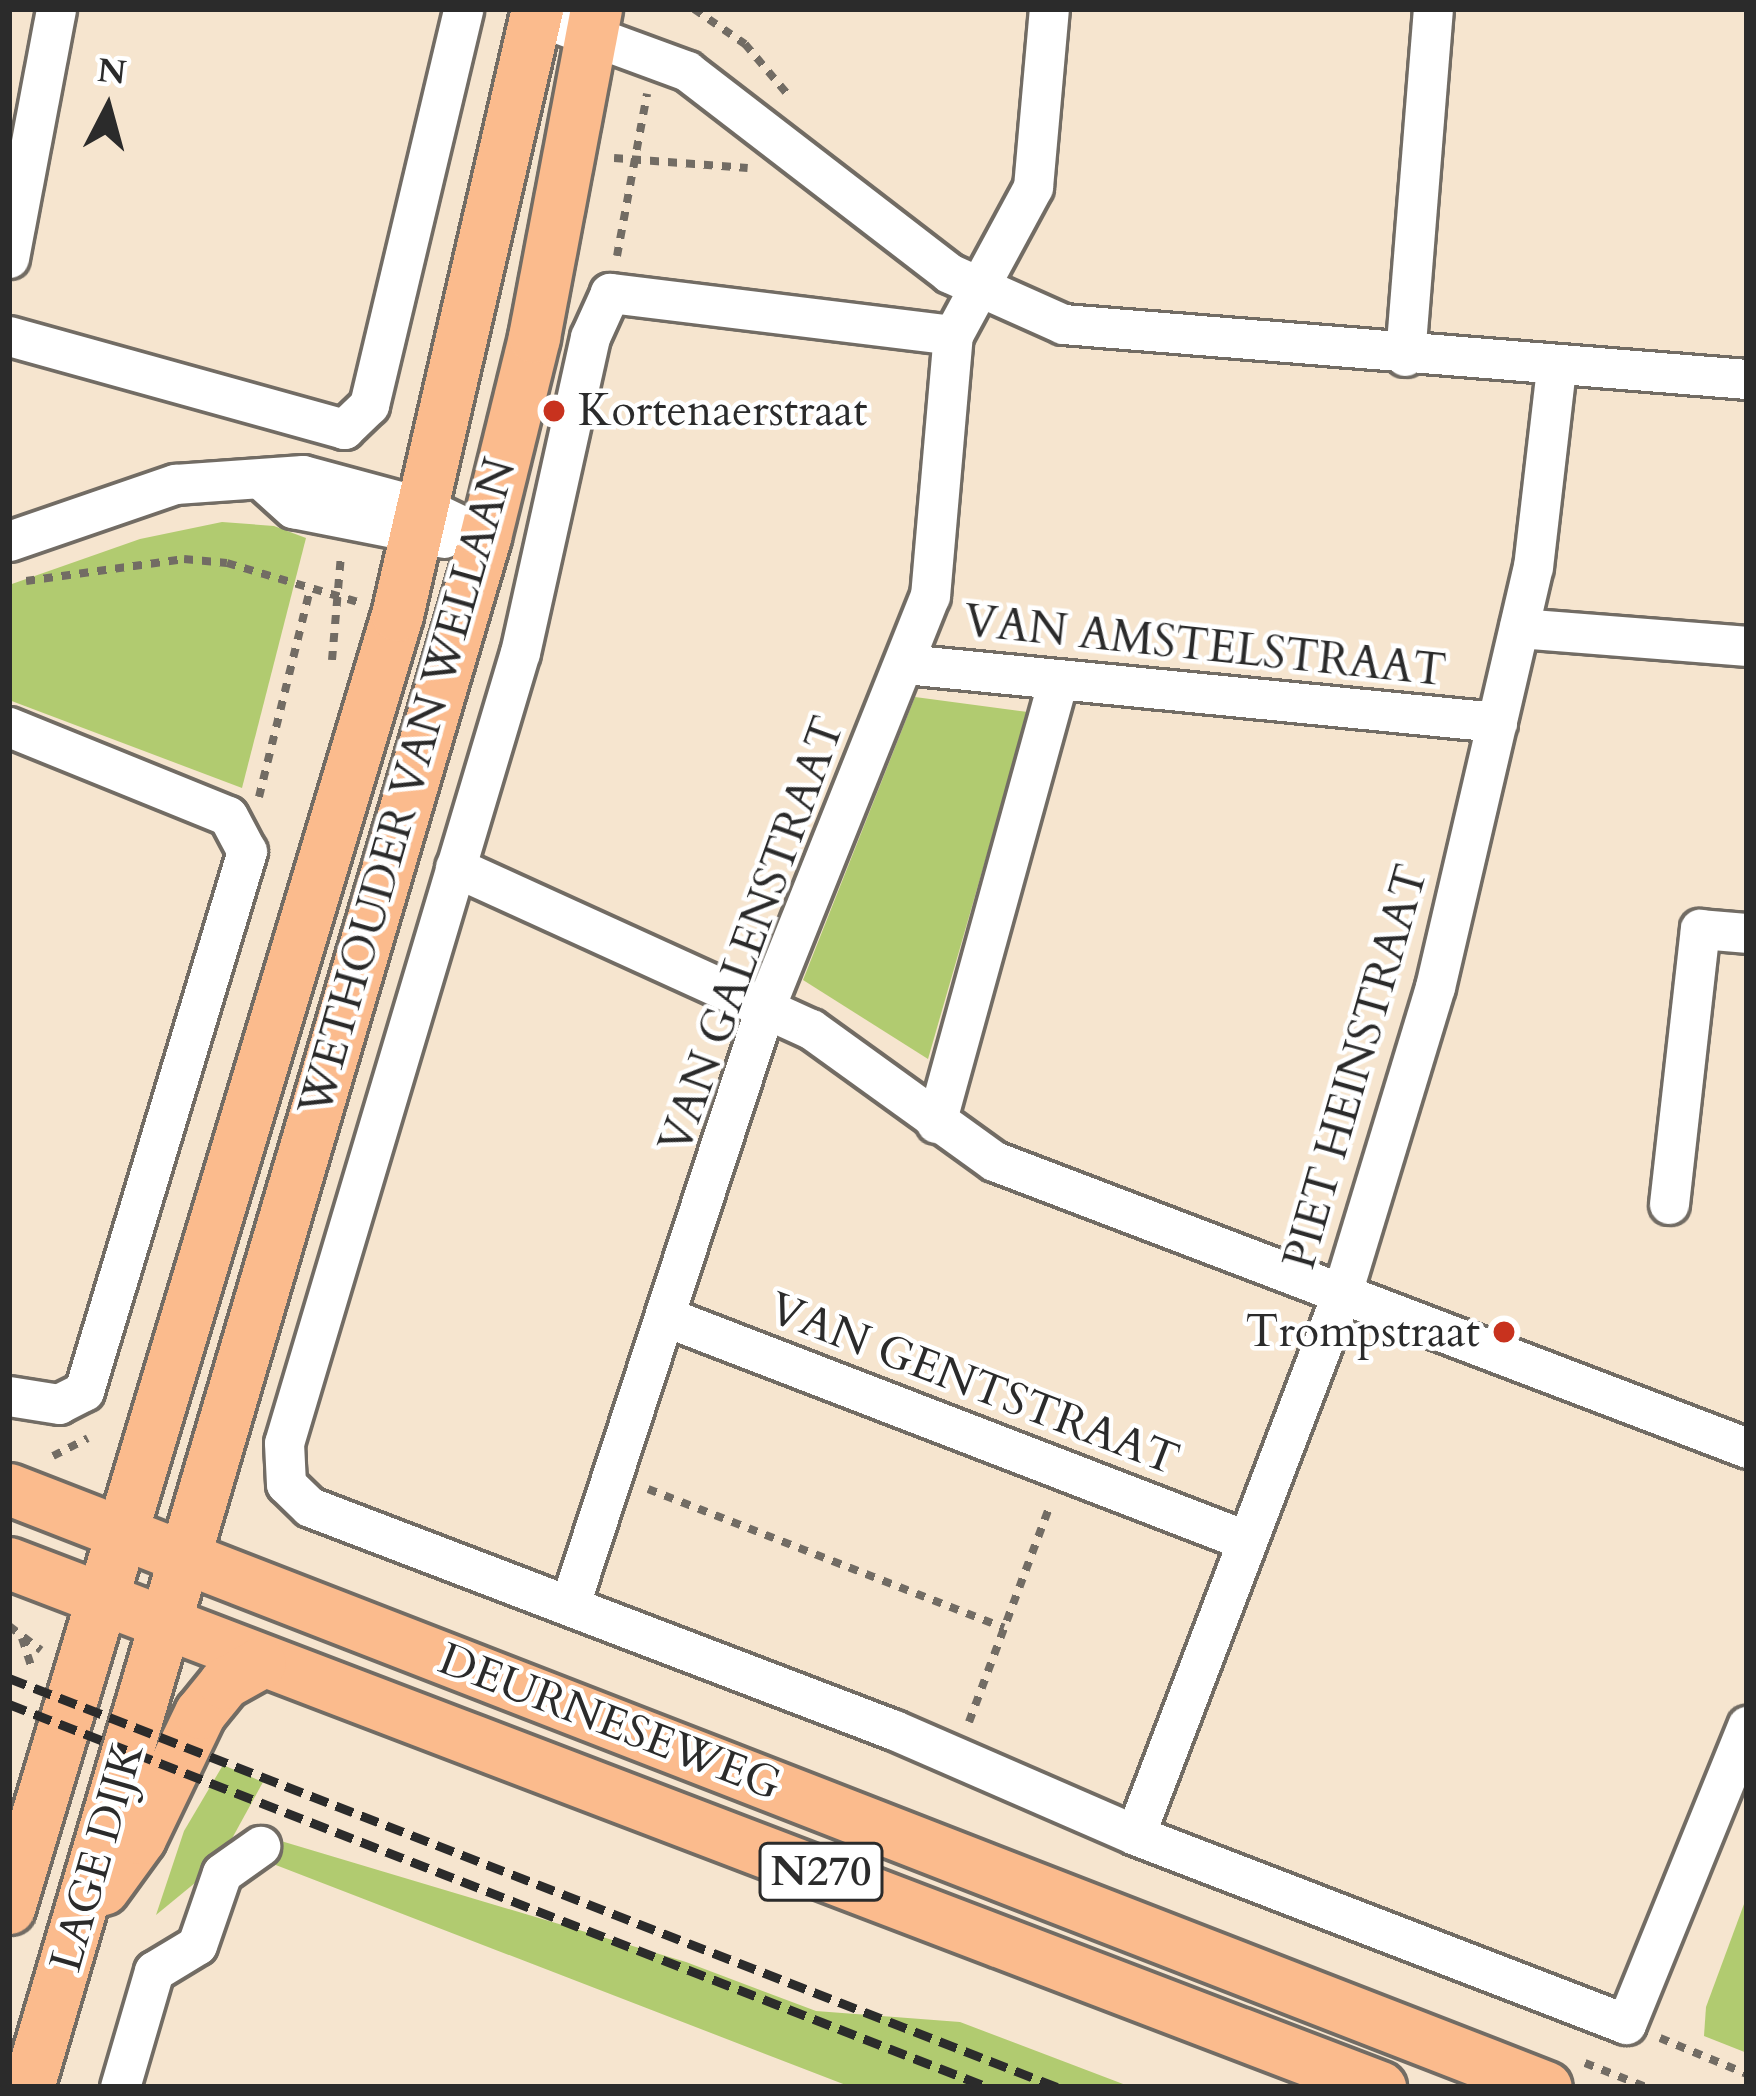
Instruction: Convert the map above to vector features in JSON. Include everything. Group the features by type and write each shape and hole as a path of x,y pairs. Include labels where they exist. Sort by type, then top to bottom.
{"main road":[{"name":"WETHOUDER VAN WELLAAN","path":"103,1601 421,523 536,12"},
{"name":"WETHOUDER VAN WELLAAN","path":"163,1626 485,538 572,152 594,20"},
{"name":"DEURNESEWEG","path":"9,1489 1546,2087"},
{"name":"DEURNESEWEG","path":"9,1563 163,1626 1380,2087"},
{"name":"LAGE DIJK","path":"9,1908 103,1601"},
{"name":"LAGE DIJK","path":"28,2087 163,1626"},
{"path":"78,1923 140,1838 212,1697 260,1663"}],"street":[{"path":"9,258 19,151 56,9"},
{"path":"9,336 344,429 369,405 463,9"},
{"name":"VAN GALENSTRAAT","path":"570,1604 669,1318 766,1005 930,596 953,335 1033,187 1049,9"},
{"path":"1406,356 1433,9"},
{"path":"536,12 594,20 687,71 978,292 1064,324 1406,356 1747,379"},
{"path":"610,293 953,335"},
{"name":"WETHOUDER VAN WELLAAN","path":"284,1443 520,652 590,337 610,293"},
{"name":"PIET HEINSTRAAT","path":"1135,1835 1342,1293 1435,987 1519,628 1556,368"},
{"path":"9,542 176,484 265,483 303,475 421,523 485,538"},
{"path":"1519,628 1747,646"},
{"name":"VAN AMSTELSTRAAT","path":"904,664 1497,722"},
{"path":"936,1123 1058,680"},
{"path":"9,727 228,816 244,833 247,851 84,1391 59,1404 9,1396"},
{"path":"455,867 766,1005 994,1161 1132,1220 1342,1293 1747,1448"},
{"path":"1669,1204 1700,929 1747,933"},
{"name":"VAN GENTSTRAAT","path":"669,1318 1245,1540"},
{"name":"DEURNESEWEG","path":"284,1443 286,1484 310,1508 570,1604 956,1756 1135,1835 1626,2024"},
{"path":"1626,2024 1735,1792 1747,1726"},
{"path":"120,2087 154,1971 197,1945 222,1873 260,1846"}],"path":[{"path":"572,152 636,161 814,167"},
{"path":"610,293 636,161"},
{"path":"9,574 20,582 184,559 227,563 336,595"},
{"path":"244,833 310,589"},
{"path":"51,1456 90,1436"},
{"path":"956,1756 1064,1469"},
{"path":"614,1476 1004,1628"},
{"path":"9,1626 21,1635"},
{"path":"1626,2024 1747,2074"}],"green space":[{"path":"222,522 274,526 306,538 242,788 9,700 9,585 140,539"},
{"path":"915,697 1028,712 928,1059 803,980"},
{"path":"223,1765 263,1782 218,1864 156,1915 184,1831"},
{"path":"281,1841 686,1962 816,2011 960,2022 1131,2087 851,2087 268,1862"},
{"path":"1747,1896 1747,2053 1704,2036 1706,2007"}],"railway":[{"path":"9,1678 1057,2087"},
{"path":"9,1704 988,2087"}],"place":[{"name":"Kortenaerstraat","path":"554,411"},
{"name":"Trompstraat","path":"1504,1332"}]}
